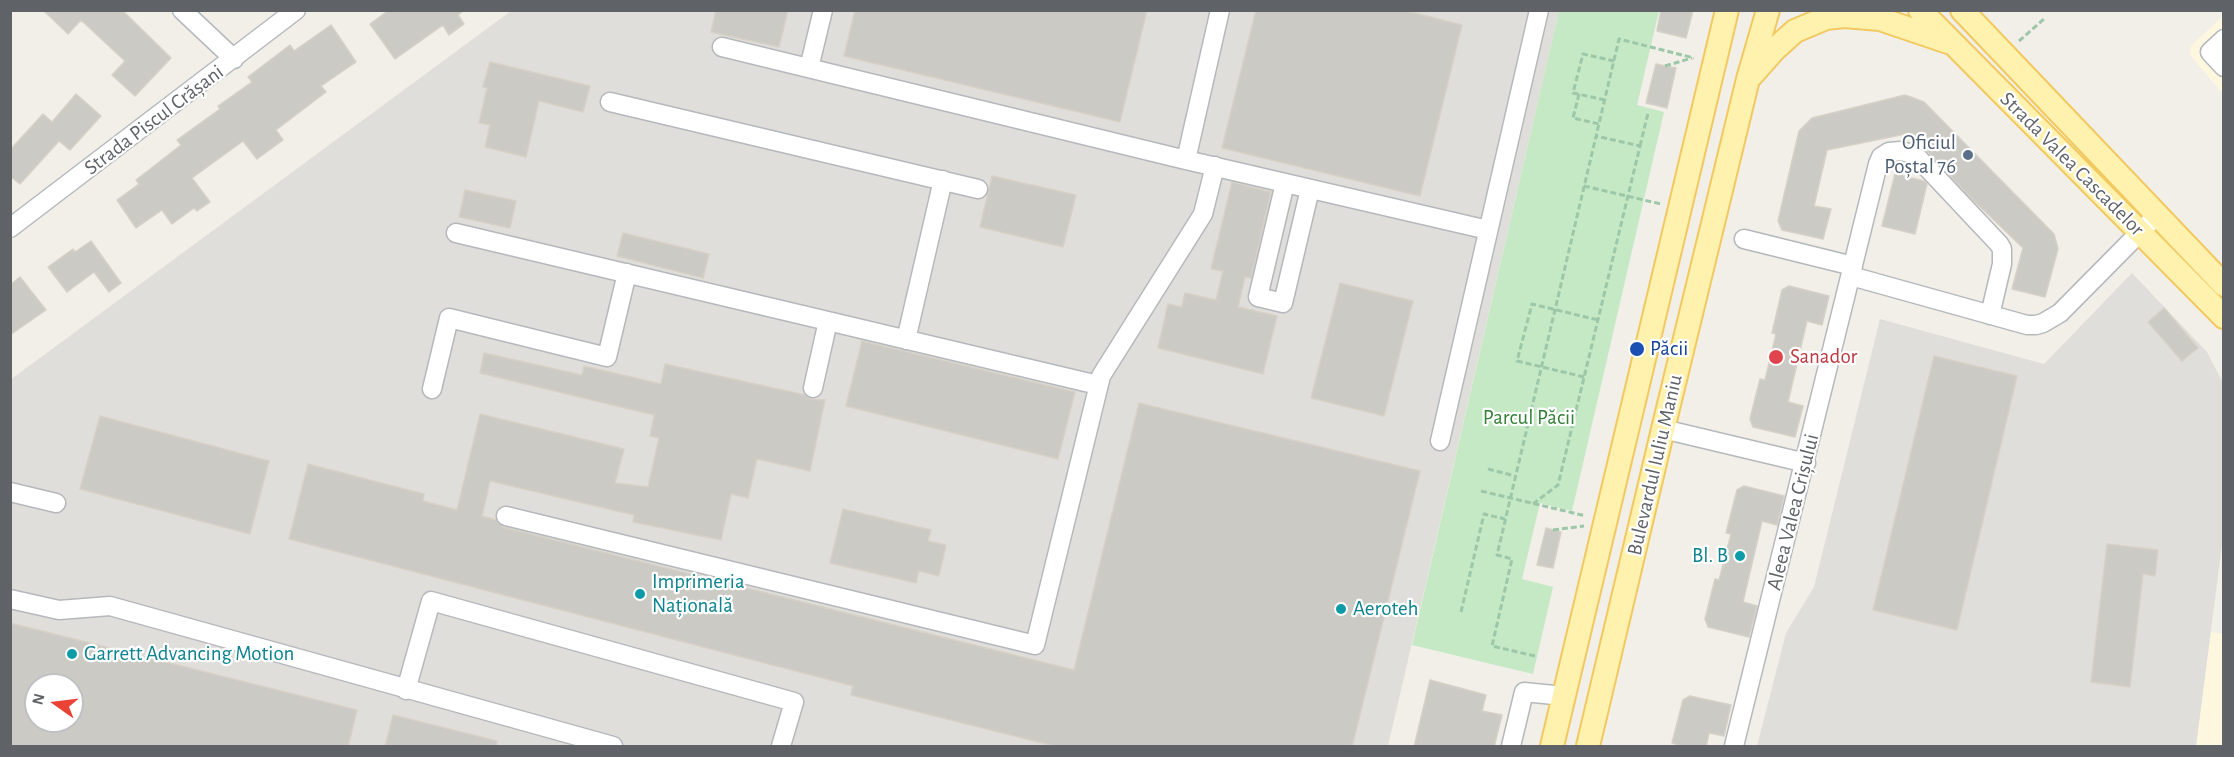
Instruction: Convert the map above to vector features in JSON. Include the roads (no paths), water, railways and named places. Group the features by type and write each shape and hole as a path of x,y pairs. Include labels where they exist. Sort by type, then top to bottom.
{"main road":[{"name":"Bulevardul Iuliu Maniu","path":"1552,747 1727,10"},
{"name":"Bulevardul Iuliu Maniu","path":"1588,747 1748,79 1768,10"},
{"name":"Strada Valea Cascadelor","path":"1920,10 2223,317"},
{"name":"Strada Valea Cascadelor","path":"1962,10 2223,285"},
{"path":"1748,79 1775,49 1795,32 1826,18 1844,16 1880,19 1955,45"}],"street":[{"path":"182,10 234,59"},
{"name":"Strada Piscul Crășani","path":"10,228 296,10"},
{"path":"809,68 823,10"},
{"path":"1186,160 1220,10"},
{"path":"1440,441 1534,12"},
{"path":"2223,39 2210,52 2223,67"},
{"path":"722,47 1186,160 1488,230"},
{"path":"610,102 978,189"},
{"name":"Aleea Valea Crișului","path":"1734,747 1881,156 1889,152 1900,151 1910,153 1919,159 1999,244 2002,249 2002,264 1990,315"},
{"path":"506,516 1035,645 1101,376 1203,214 1215,166"},
{"path":"906,340 943,180"},
{"path":"1285,183 1258,297 1283,303 1310,189"},
{"path":"1744,239 1990,315 2036,326 2051,319 2157,216"},
{"path":"456,232 1098,386"},
{"path":"432,389 449,318 607,357 627,273"},
{"path":"813,388 828,321"},
{"path":"1663,429 1806,463"},
{"path":"10,492 56,502"},
{"path":"10,599 59,610 110,606 613,747"},
{"path":"406,690 431,601 794,702 781,747"},
{"path":"1511,747 1524,692 1564,696"}],"place":[{"name":"Oficiul Poștal 76","path":"1968,155"},
{"name":"Păcii","path":"1637,349"},
{"name":"Sanador","path":"1776,357"},
{"name":"Bl. B","path":"1740,556"},
{"name":"Imprimeria Națională","path":"640,594"},
{"name":"Aeroteh","path":"1341,609"},
{"name":"Garrett Advancing Motion","path":"72,654"}],"park label":[{"name":"Parcul Păcii","path":"1529,418"}]}
